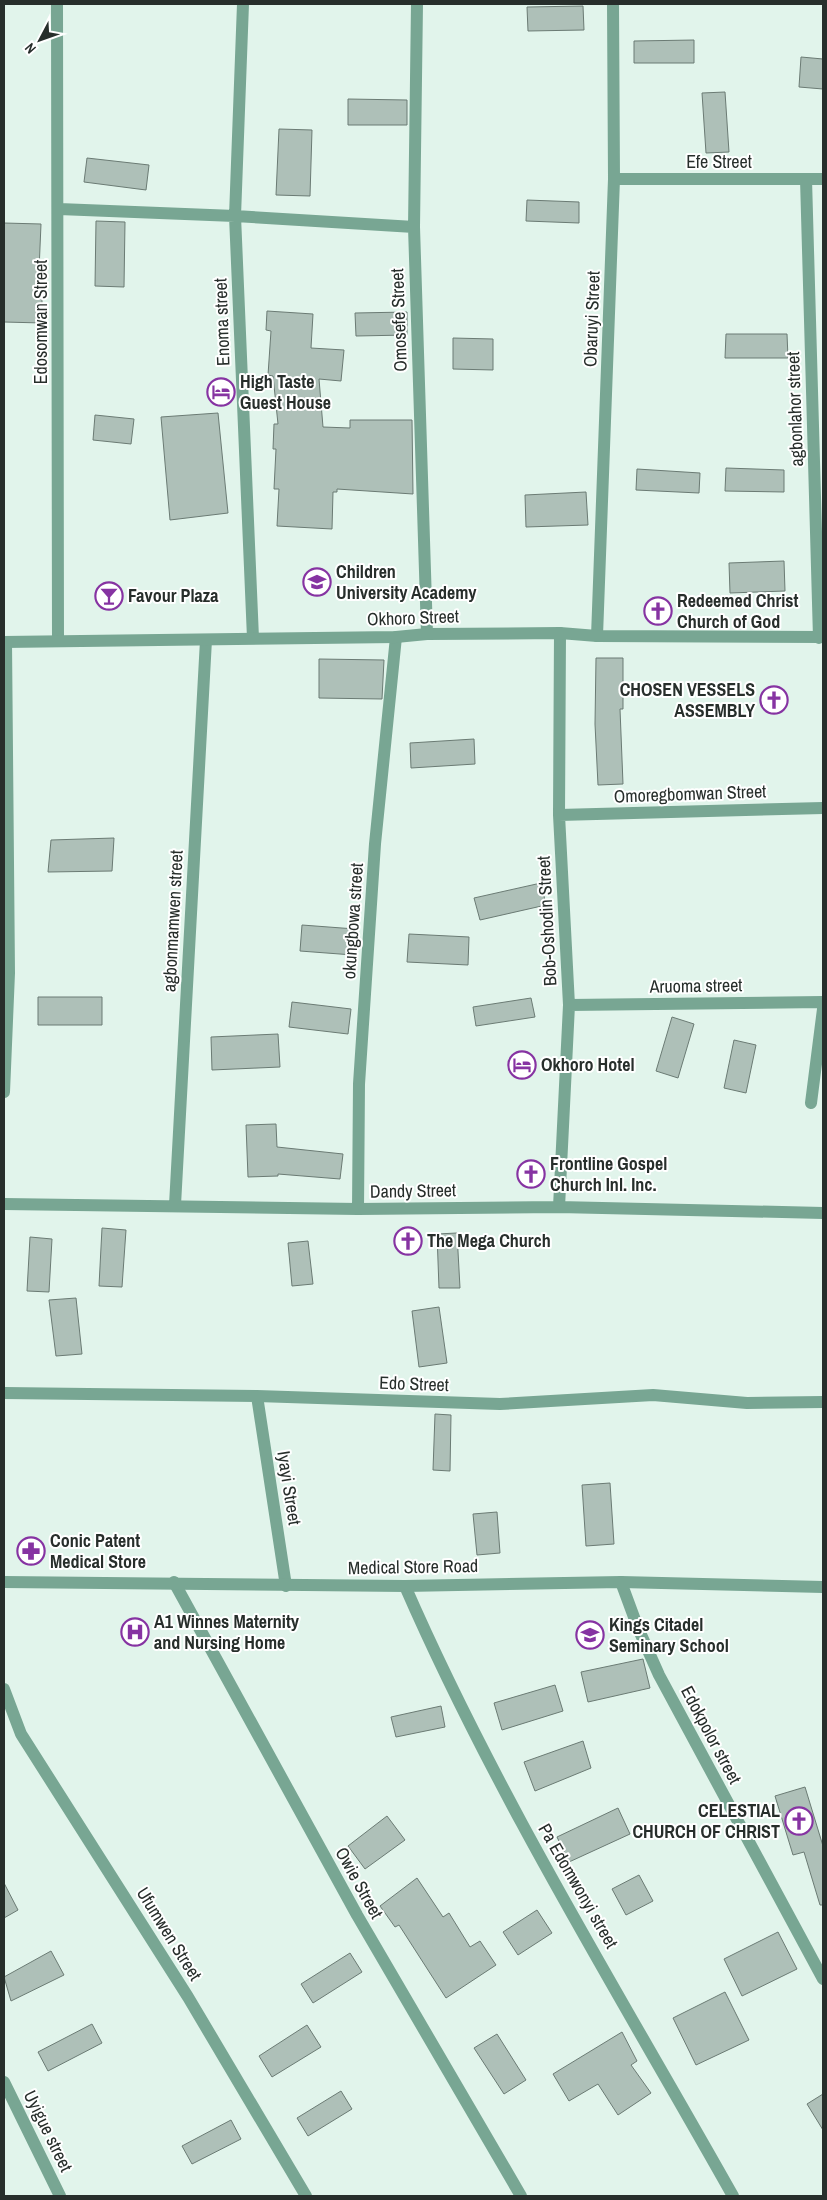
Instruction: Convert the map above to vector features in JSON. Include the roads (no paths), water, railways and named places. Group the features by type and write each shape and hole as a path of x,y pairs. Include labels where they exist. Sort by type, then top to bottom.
{"street":[{"name":"Edosomwan Street","path":"57,4 59,209 58,640"},
{"name":"Enoma street","path":"243,4 235,216 253,638"},
{"name":"Omosefe Street","path":"417,4 414,227 427,634"},
{"name":"Obaruyi Street","path":"598,636 614,179 613,4"},
{"name":"Efe Street","path":"614,179 823,179"},
{"name":"agbonlahor street","path":"806,179 821,638"},
{"path":"59,209 235,216 414,227"},
{"name":"Okhoro Street","path":"5,642 560,633 598,636 821,638"},
{"name":"Bob-Oshodin Street","path":"559,1207 570,1005 559,815 560,633"},
{"name":"okungbowa street","path":"358,1209 360,1084 374,864 396,637"},
{"name":"agbonmamwen street","path":"175,1205 206,640"},
{"path":"4,1092 9,973 5,642"},
{"name":"Omoregbomwan Street","path":"559,815 823,808"},
{"name":"Aruoma street","path":"570,1005 823,1002"},
{"path":"811,1103 823,1010"},
{"name":"Dandy Street","path":"4,1204 358,1209 559,1207 823,1213"},
{"name":"Edo Street","path":"4,1393 257,1396 500,1404 653,1395 747,1403 823,1402"},
{"name":"Iyayi Street","path":"257,1396 286,1586"},
{"name":"Medical Store Road","path":"4,1582 174,1582 286,1586 405,1586 621,1582 823,1587"},
{"name":"Owie Street","path":"174,1582 357,1915 521,2196"},
{"name":"Edokpolor street","path":"621,1582 638,1628 660,1676 823,1979"},
{"name":"Pa Edomwonyi street","path":"405,1586 438,1661 504,1792 734,2196"},
{"name":"Ufumwen Street","path":"4,1690 21,1734 188,1997 306,2196"},
{"name":"Uyigue street","path":"4,2082 60,2196"}],"place":[{"name":"High Taste Guest House","path":"221,392"},
{"name":"Children University Academy","path":"317,582"},
{"name":"Favour Plaza","path":"109,596"},
{"name":"Redeemed Christ Church of God","path":"658,611"},
{"name":"CHOSEN VESSELS ASSEMBLY","path":"774,700"},
{"name":"Okhoro Hotel","path":"522,1065"},
{"name":"Frontline Gospel Church Inl. Inc.","path":"531,1174"},
{"name":"The Mega Church","path":"408,1241"},
{"name":"Conic Patent Medical Store","path":"31,1551"},
{"name":"A1 Winnes Maternity and Nursing Home","path":"135,1632"},
{"name":"Kings Citadel Seminary School","path":"590,1635"},
{"name":"CELESTIAL CHURCH OF CHRIST","path":"799,1821"}]}
